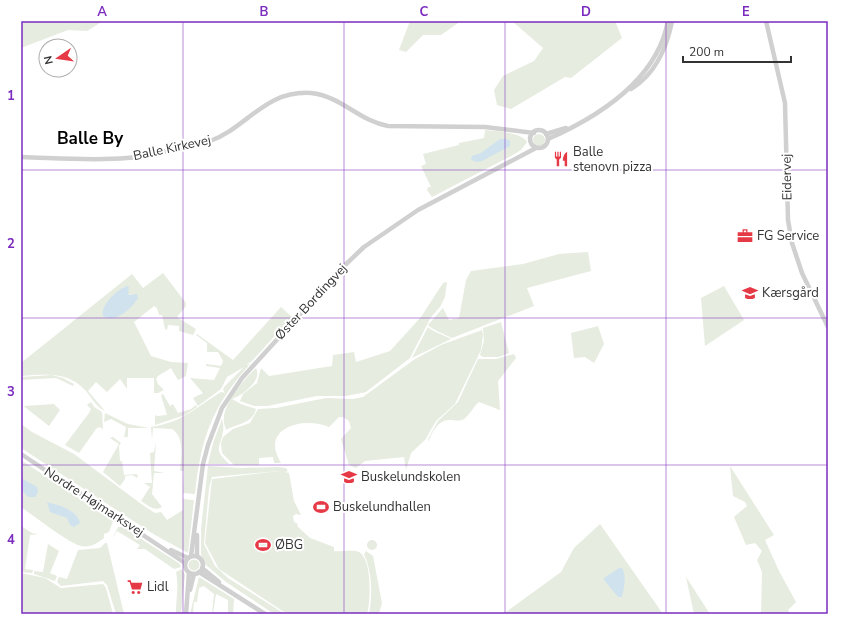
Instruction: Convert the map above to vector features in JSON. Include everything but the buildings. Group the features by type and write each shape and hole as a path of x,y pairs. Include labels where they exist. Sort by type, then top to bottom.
{"street":[{"path":"616,99 635,83 652,63 662,43 668,21"},
{"path":"548,139 546,134 540,131 534,133 531,141 536,148 545,146 548,139 593,116 636,86 655,66 664,49 672,21"},
{"name":"Eidervej","path":"766,21 785,104 788,220 792,244 802,273 828,327"},
{"name":"Balle Kirkevej","path":"21,158 122,158 196,146 209,142 228,132 268,103 278,98 310,93 334,98 372,122 388,126 485,127 534,133"},
{"path":"546,134 575,125"},
{"name":"Balle Kirkevej","path":"517,130 531,141"},
{"name":"Øster Bordingvej","path":"516,157 531,141"},
{"name":"Øster Bordingvej","path":"190,558 197,520 203,464 214,426 232,391 253,365 344,267 364,248 418,210 516,157 536,148"},
{"name":"Nordre Højmarksvej","path":"21,454 166,549 190,558"},
{"path":"186,614 188,600 196,571 201,560 190,558 185,568 196,571 225,587 265,614"}],"shaded area":[{"path":"21,21 103,21 87,31 68,30 47,38 38,38 38,41 21,48"},
{"path":"410,21 461,21 441,35 423,35 406,52 399,50"},
{"path":"512,21 615,21 622,38 571,78 565,77 511,109 497,105 494,90 503,76 534,61 543,48"},
{"path":"485,130 514,134 520,136 527,142 521,150 513,155 432,197 427,190 428,187 431,187 421,166 426,164 423,154 459,145 459,143 484,138"},
{"path":"539,134 543,136 545,140 543,144 539,146 535,144 533,140 535,136"},
{"path":"588,252 591,271 527,288 534,306 452,338 428,325 443,308 449,320 459,318 466,280 471,271 523,264 559,254"},
{"path":"163,273 186,303 186,306 177,317 196,329 193,335 179,331 179,326 168,325 167,330 165,329 162,315 159,315 157,308 154,306 134,322 151,356 171,362 188,363 186,376 178,380 171,368 158,376 156,379 158,384 164,390 158,393 154,393 154,378 127,378 127,389 120,379 107,392 96,382 88,391 105,411 96,405 86,391 72,380 56,375 21,376 21,363 132,274 143,288","holes":["124,287 128,290 128,295 134,294 104,307"]},
{"path":"447,282 445,297 440,307 431,317 410,358 366,392 346,396 317,396 267,406 254,406 240,401 243,394 257,383 261,368 269,376 332,366 333,355 354,352 356,362 390,351 421,317 443,283"},
{"path":"724,286 744,320 705,346 701,298"},
{"path":"281,307 292,317 252,361 246,365 250,364 226,394 210,424 205,439 195,494 183,493 184,471 180,471 181,442 179,437 172,429 153,428 152,440 151,427 172,422 196,409 221,392 225,393 223,390 224,387 244,367 227,377 221,389 198,406 193,398 203,393 190,378 214,380 220,368 206,366 206,364 221,366 223,361 218,352 207,352 207,343 196,335 197,334 233,360"},
{"path":"501,322 509,353 499,357 483,357 480,355 484,341 483,328"},
{"path":"598,326 604,344 594,363 585,357 574,358 571,333"},
{"path":"428,327 451,339 412,358"},
{"path":"482,330 483,335 481,350 455,404 436,421 425,440 411,453 406,470 404,457 365,461 356,468 349,465 341,439 351,428 349,421 343,417 339,417 329,427 319,424 297,424 280,433 276,441 276,451 281,463 274,463 273,457 259,458 259,465 234,465 222,453 221,443 223,437 233,429 250,423 258,409 276,408 326,398 353,399 363,397 415,359 441,345"},
{"path":"514,354 516,358 498,381 500,410 479,402 464,419 459,421 449,420 442,422 431,435 428,442 428,439 438,421 458,402 478,359 496,359"},
{"path":"256,368 257,373 254,383 241,395 232,399 256,409 254,414 248,420 226,430 224,419 227,405 241,384"},
{"path":"52,375 63,378 74,384 73,386 56,378 21,380 21,377"},
{"path":"163,394 170,406 173,404 178,413 191,409 196,405 197,407 185,415 155,425 155,415 167,415 161,395"},
{"path":"91,402 94,407 102,412 103,429 99,427 96,429 79,453 65,445 89,413 91,409 87,405"},
{"path":"21,404 24,406 54,404 60,410 49,426"},
{"path":"105,413 128,424 149,428 128,428 128,437 124,437 126,427 111,419 104,422"},
{"path":"222,419 223,430 219,452 229,464 208,464 213,443"},
{"path":"21,424 32,432 74,454 144,506 155,513 161,512 167,520 183,510 183,499 194,500 188,553 155,535 21,448"},
{"path":"113,437 121,443 119,446 120,461 122,461 124,475 137,474 138,478 132,475 125,476 125,479 120,486 103,472 119,444 110,438"},
{"path":"156,442 154,471 165,473 154,473 152,494 162,507 156,509 141,501 150,487 144,483 152,483 150,453 154,452"},
{"path":"21,460 113,521 109,532 104,534 104,538 91,546 81,546 61,535 21,507"},
{"name":"ØBG","path":"208,466 286,468 288,471 285,472 289,473 294,501 301,515 296,514 293,516 294,522 298,524 297,526 310,538 334,547 334,551 356,551 363,556 368,571 370,590 367,614 287,614 219,569 205,543 212,479 280,471 212,477 209,488 204,544 215,566 228,578 285,614 274,614 226,582 206,565 201,555 201,529"},
{"path":"730,466 774,535 765,540 779,571 796,602 788,610 790,614 761,614 762,572 757,560 762,551 755,543 746,545 734,517 747,506 745,502 733,496"},
{"path":"600,524 663,614 578,614 577,612 575,614 503,614 561,572 574,548"},
{"path":"21,526 32,533 38,534 30,535 25,569 33,570 32,573 21,572"},
{"path":"118,527 123,527 180,564 181,567 174,569 145,549 137,549 140,545 117,531 112,539"},
{"path":"370,540 374,540 376,541 376,549 370,550 367,547 367,543"},
{"path":"107,543 124,614 116,614 107,585 103,581 61,586 57,582 59,577 67,579 78,550 100,548"},
{"path":"48,544 59,551 50,573 57,576 55,581 34,574 34,571 43,572"},
{"path":"366,551 373,556 382,603 379,614 369,614 371,583 369,568 364,554"},
{"path":"192,560 196,560 198,561 198,569 192,570 189,567 189,563"},
{"path":"182,569 185,575 181,614 176,614 176,572"},
{"path":"21,573 45,578 61,588 103,584 106,588 113,614 21,614"},
{"path":"199,577 234,599 233,614 228,614 228,600 216,594 212,614 214,594 204,586 199,588 197,602 194,602 193,614 190,614"},
{"path":"686,577 710,614 694,614"}],"water":[{"path":"500,139 510,141 510,146 482,161 477,162 471,160 472,156 481,153"},
{"path":"127,286 129,287 128,295 137,294 138,298 135,302 123,314 113,318 103,316 104,307 110,298 119,290"},
{"path":"23,479 37,487 38,492 35,497 28,497 21,489 21,480"},
{"path":"47,502 71,511 78,518 80,523 74,527 70,525 67,518 50,512"},
{"path":"619,568 622,568 624,571 625,582 622,597 618,597 604,580 604,578"}],"place":[{"name":"Balle stenovn pizza","path":"561,159"},
{"name":"FG Service","path":"745,236"},
{"name":"Kærsgård","path":"750,293"},
{"name":"Buskelundskolen","path":"349,477"},
{"name":"Buskelundhallen","path":"321,507"},
{"name":"ØBG","path":"263,545"},
{"name":"Lidl","path":"135,587"}],"district":[{"name":"Balle By","path":"90,138"}]}
